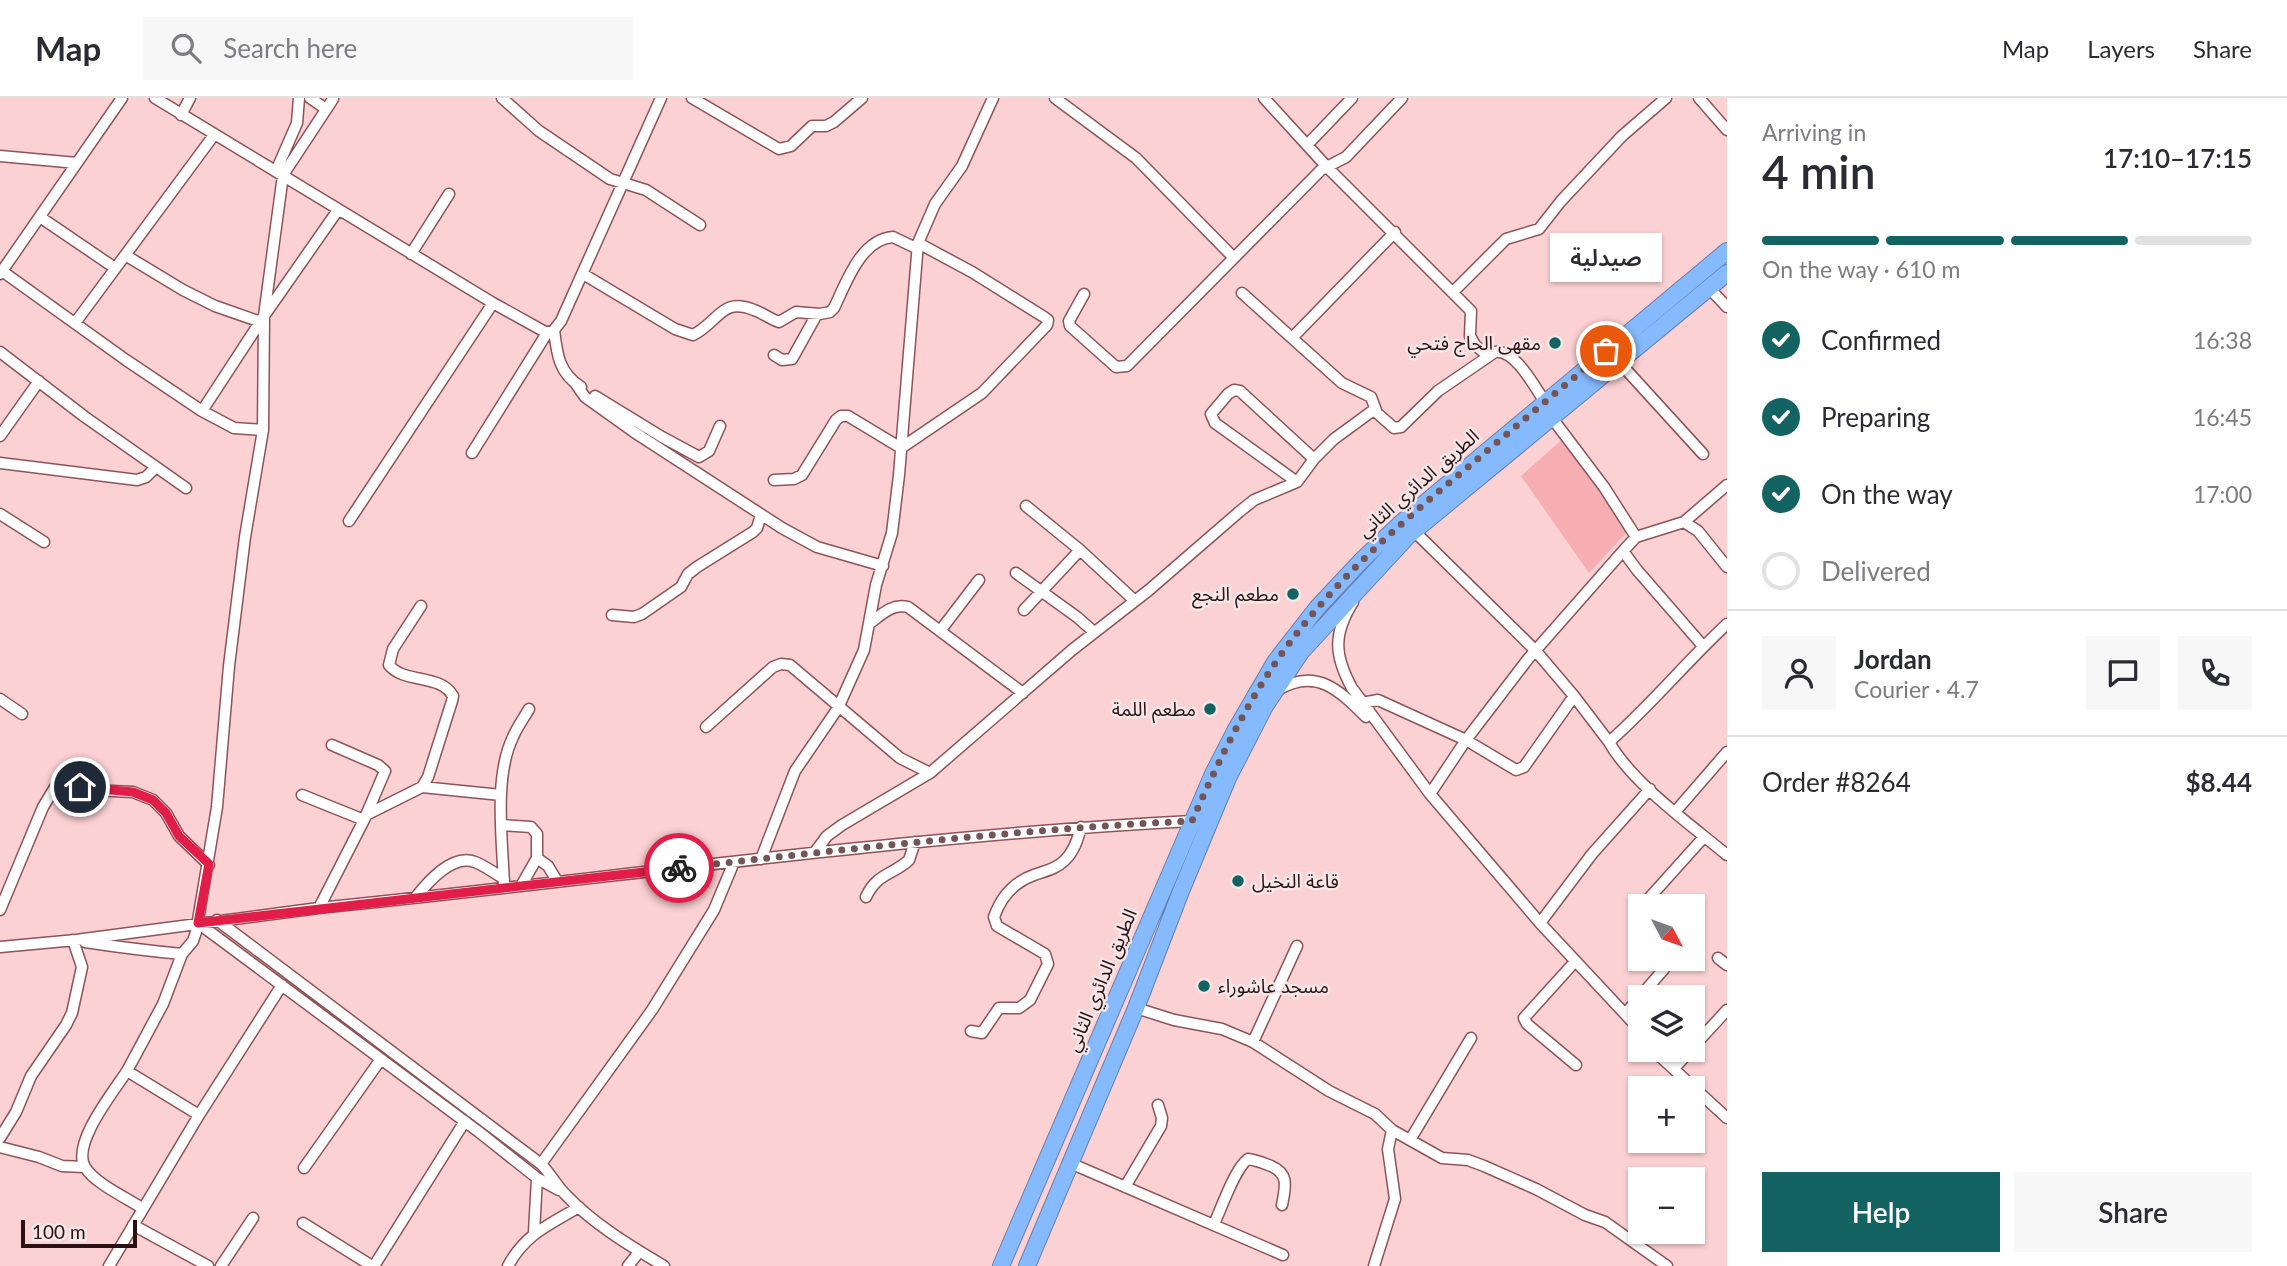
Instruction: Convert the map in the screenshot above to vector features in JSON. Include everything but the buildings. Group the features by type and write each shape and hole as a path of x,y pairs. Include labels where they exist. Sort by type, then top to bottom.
{"highway":[{"name":"الطريق الدائري الثاني","path":"1001,1266 1213,774 1282,653 1317,608 1401,523 1727,251"},
{"name":"الطريق الدائري الثاني","path":"1027,1266 1136,1008 1222,791 1247,739 1301,652 1414,531 1727,273"},
{"path":"1046,1162 1043,1186 1050,1189 1070,1163"},
{"path":"1007,1266 1014,1261 1018,1266"}],"street":[{"path":"122,98 1,273 202,411 234,428 263,430"},
{"path":"155,98 493,303 551,332 560,365 585,397 761,515 817,547 883,566"},
{"path":"181,115 190,98"},
{"path":"142,1208 101,1182 84,1167 82,1159 85,1140 127,1071 163,1004 182,954 193,941 198,923 220,785 224,720 240,574 263,430 262,319 279,173 297,123 299,98"},
{"path":"310,98 326,109"},
{"path":"502,98 539,131 610,179 646,190 700,225"},
{"path":"472,453 551,332 561,321 661,98"},
{"path":"692,98 779,149 791,146 812,126 826,126 834,122 863,98"},
{"path":"761,859 795,771 838,708 864,650 892,533 918,246 936,204 962,166 993,98"},
{"path":"1055,98 1136,158 1234,258"},
{"path":"1264,98 1327,167 1395,232 1472,314 1469,331 1472,341 1488,355"},
{"path":"1307,145 1352,98"},
{"path":"1084,295 1069,321 1070,326 1116,367 1122,368 1133,362 1234,258 1327,167 1346,157 1402,98"},
{"path":"1452,292 1506,239 1539,229 1561,201 1622,136 1666,98"},
{"path":"1699,98 1727,130"},
{"path":"279,173 333,99"},
{"path":"75,323 214,135"},
{"path":"0,156 77,163"},
{"path":"411,254 449,194"},
{"path":"202,411 262,319 338,211"},
{"path":"40,217 116,268"},
{"path":"1292,338 1395,232"},
{"path":"583,274 675,330 693,335 703,330 729,306 735,305 752,309 779,322 796,312 825,314 834,308 864,253 873,243 892,237 918,246 972,272 1048,320 1048,325 982,393 901,448"},
{"path":"125,255 215,306 262,319"},
{"path":"1709,288 1727,307"},
{"path":"1242,293 1342,383 1371,397 1375,409 1394,428 1401,427 1438,391 1488,355 1502,351 1512,357 1545,402"},
{"path":"349,521 493,303"},
{"path":"774,355 787,361 795,356 817,314"},
{"path":"0,352 186,488"},
{"path":"1620,363 1703,454"},
{"path":"0,436 39,381"},
{"path":"576,384 699,457 709,452 720,426"},
{"path":"1297,482 1215,423 1211,414 1228,394 1234,390 1240,391 1314,459"},
{"path":"815,852 827,836 842,825 930,773 1094,632 1135,601 1254,500 1297,482 1314,459 1334,439 1375,409"},
{"path":"774,480 794,480 802,475 841,416 848,416 901,448"},
{"path":"1552,418 1604,487 1636,537"},
{"path":"0,463 137,480 146,477 156,467"},
{"path":"1430,794 1466,740 1535,650 1636,537 1684,522 1727,485"},
{"path":"1026,506 1080,550 1135,601"},
{"path":"0,514 44,542"},
{"path":"612,615 634,617 642,614 681,587 688,574 697,567 753,532 761,515"},
{"path":"1684,522 1698,531 1727,567"},
{"path":"1414,531 1535,650 1621,758 1650,789 1727,855"},
{"path":"1024,610 1080,550"},
{"path":"1623,551 1703,646"},
{"path":"1016,573 1094,632"},
{"path":"940,631 979,580"},
{"path":"1366,582 1339,631 1337,644 1343,673 1430,794 1540,923 1628,1017"},
{"path":"869,624 890,608 900,605 908,607 1023,693"},
{"path":"421,606 393,649 389,664 398,672 445,687 453,696 428,777 422,788"},
{"path":"1609,742 1634,720 1727,624"},
{"path":"706,727 773,667 781,664 790,666 900,758 930,773"},
{"path":"1273,694 1294,681 1315,680 1330,686 1363,714 1382,734 1490,874 1628,1024"},
{"path":"1362,703 1378,700 1466,740 1511,768 1520,770 1574,696"},
{"path":"0,699 22,714"},
{"path":"504,883 501,795 512,738 530,709"},
{"path":"319,908 385,771 384,768 332,745"},
{"path":"1675,812 1727,752"},
{"path":"0,910 43,807 57,784 133,792 153,800 166,813 179,836 209,864"},
{"path":"302,795 365,817 422,788 501,795"},
{"path":"1540,923 1592,854 1650,789"},
{"path":"0,947 415,898 504,883 521,886 915,842 1081,827 1192,821"},
{"path":"502,825 531,827 537,834 537,858 521,886"},
{"path":"971,1031 982,1033 999,1008 1019,1008 1026,1004 1045,973 1048,964 1045,954 997,926 994,917 1001,900 1014,887 1023,880 1051,870 1063,862 1077,842 1081,827"},
{"path":"1653,894 1704,837"},
{"path":"866,897 880,877 906,863 915,842"},
{"path":"537,858 548,866 556,881"},
{"path":"415,898 429,882 449,867 465,860 473,861 504,883"},
{"path":"541,1164 652,1010 714,910 734,862"},
{"path":"217,920 541,1164 579,1207 639,1252 663,1266"},
{"path":"198,923 465,1121 537,1178 564,1192"},
{"path":"74,940 137,951 154,950 182,954"},
{"path":"0,1138 16,1112 31,1076 69,1020 82,964 74,940"},
{"path":"1253,1042 1297,946"},
{"path":"1718,958 1727,965"},
{"path":"1571,965 1524,1018 1546,1042 1576,1065"},
{"path":"1625,1014 1662,971"},
{"path":"109,1266 199,1115 282,985"},
{"path":"1136,1008 1174,1020 1222,1029 1253,1042 1329,1091 1376,1114 1392,1130 1442,1158 1468,1160 1484,1166 1605,1222 1667,1266"},
{"path":"1705,1035 1726,1013"},
{"path":"1410,1140 1471,1038"},
{"path":"304,1168 381,1059"},
{"path":"1666,1062 1727,1118"},
{"path":"1674,1062 1727,1112"},
{"path":"127,1071 199,1115"},
{"path":"1125,1187 1161,1126 1162,1118 1158,1105"},
{"path":"303,1223 373,1266 465,1121"},
{"path":"1374,1266 1395,1199 1388,1149 1392,1130"},
{"path":"0,1147 62,1166 84,1167"},
{"path":"1214,1224 1238,1171 1248,1159 1277,1169 1284,1175 1286,1185 1282,1205"},
{"path":"1070,1163 1283,1255"},
{"path":"534,1232 537,1178"},
{"path":"508,1266 534,1232 579,1207"},
{"path":"221,1266 253,1218"},
{"path":"133,1225 208,1266"},
{"path":"628,1266 639,1252"}],"shaded area":[{"path":"1564,438 1628,527 1627,532 1589,573 1521,476"}],"way so far":[{"path":"679,868 874,845 1081,827 1192,821 1235,731 1276,662 1338,584 1401,523 1606,351"}],"place":[{"name":"مقهى الحاج فتحي","path":"1555,343"},
{"name":"صيدلية","path":"1606,351"},
{"name":"مطعم النجع","path":"1293,594"},
{"name":"مطعم اللمة","path":"1210,709"},
{"name":"قاعة النخيل","path":"1238,881"},
{"name":"مسجد عاشوراء","path":"1204,986"}],"route":[{"path":"80,787 133,792 161,805 179,836 209,864 198,923 679,868"}]}
